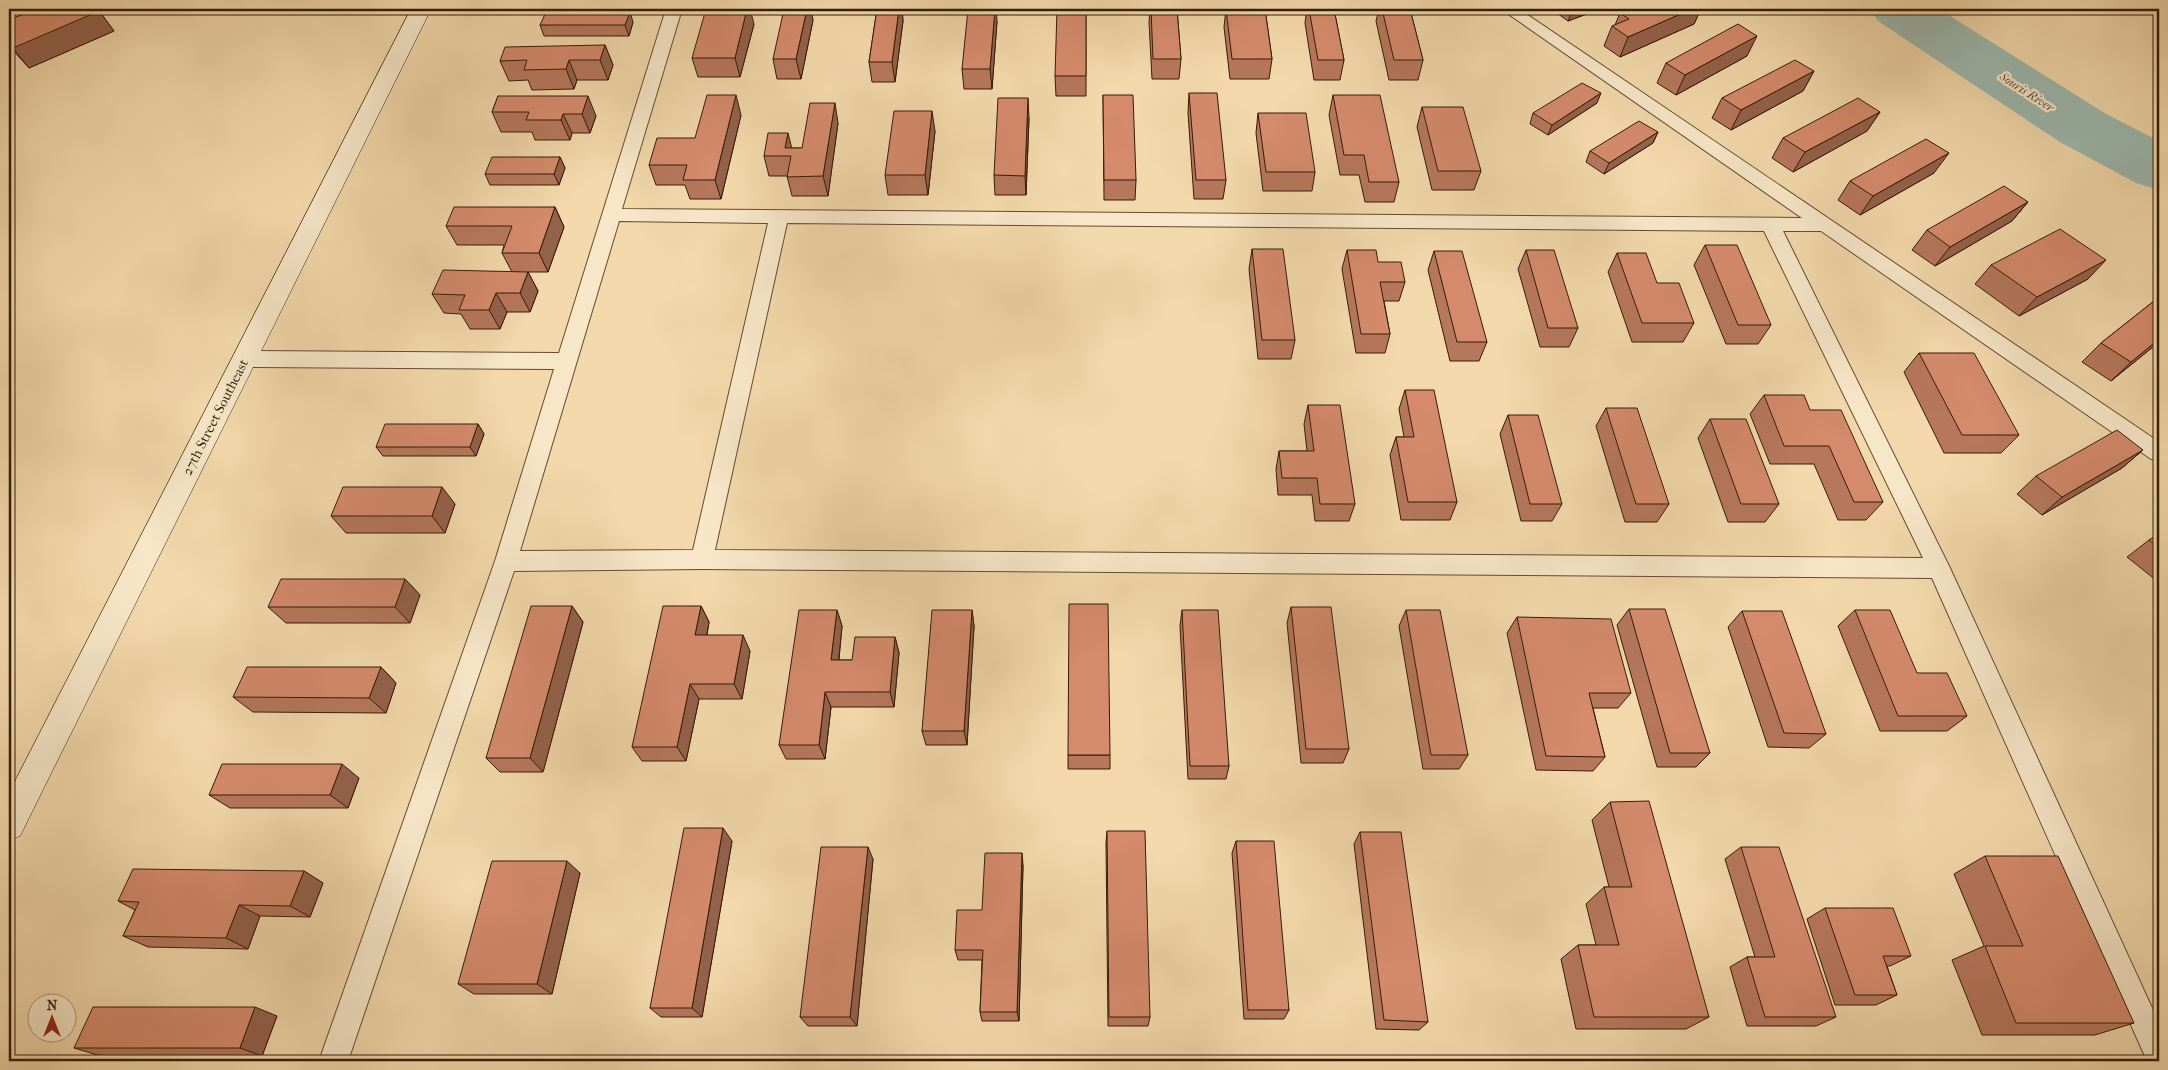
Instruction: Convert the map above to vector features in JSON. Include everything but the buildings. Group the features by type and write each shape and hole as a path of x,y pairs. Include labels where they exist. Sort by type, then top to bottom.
{"street":[{"name":"27th Street Southeast","path":"9,825 421,9"}],"lane":[{"path":"333,1061 506,561 674,9"},
{"path":"1509,9 2159,453"},
{"path":"611,215 1824,225"},
{"path":"702,559 779,215"},
{"path":"1770,224 1939,568 2159,1055"},
{"path":"244,359 566,361"},
{"path":"506,561 702,559 1939,568"}],"waterway":[{"name":"Souris River","path":"1899,9 2083,128 2159,168"}]}
